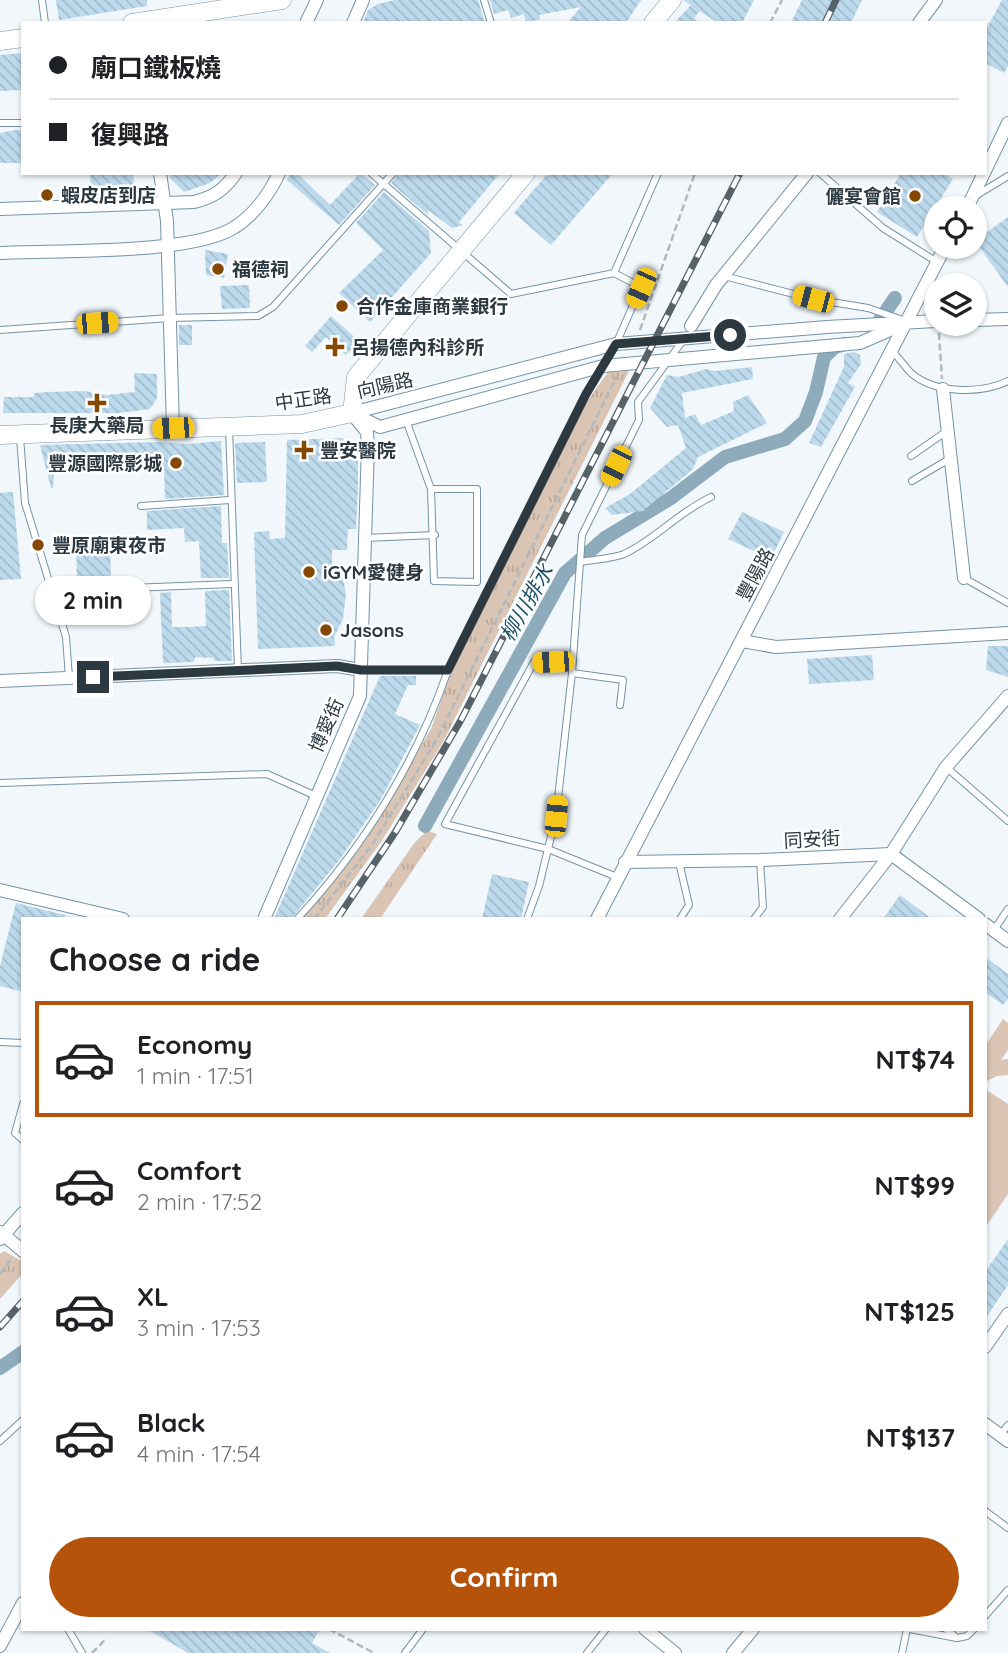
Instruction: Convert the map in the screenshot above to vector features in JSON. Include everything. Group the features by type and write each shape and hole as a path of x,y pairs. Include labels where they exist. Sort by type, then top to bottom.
{"street":[{"path":"159,21 282,0"},
{"path":"307,21 317,0"},
{"path":"354,21 363,0"},
{"path":"920,21 936,0"},
{"path":"655,21 672,1"},
{"path":"0,41 21,38"},
{"path":"987,168 1008,123"},
{"path":"160,175 168,246 173,428"},
{"path":"0,209 164,204 212,197 226,187 235,175"},
{"path":"0,253 168,246 235,228 269,194 278,175"},
{"name":"中正路","path":"0,435 302,424 352,413 356,377 524,175"},
{"path":"691,326 724,275 805,175"},
{"path":"973,196 984,175"},
{"name":"豐陽路","path":"598,917 909,323 939,259"},
{"path":"987,320 1008,319"},
{"name":"向陽路","path":"352,413 380,427 603,366 860,343 909,323"},
{"name":"向陽路","path":"352,413 616,344 865,324 924,323"},
{"path":"943,389 964,578"},
{"name":"博愛街","path":"265,917 360,696 367,432 352,413"},
{"path":"742,641 776,647 1008,633"},
{"path":"0,681 337,666 361,670"},
{"path":"842,917 891,854 946,767 1008,696"},
{"path":"891,854 976,917"},
{"name":"同安街","path":"625,862 891,854"},
{"path":"0,890 111,917"},
{"path":"990,927 1008,941"},
{"path":"21,1215 1,1235 21,1248"},
{"path":"987,1344 1008,1314"},
{"path":"987,1425 1005,1434"},
{"path":"0,1646 21,1607"},
{"path":"648,1631 675,1653"},
{"path":"733,1653 751,1631"}],"lane":[{"path":"42,0 45,21"},
{"path":"484,0 490,21"},
{"path":"0,123 21,123"},
{"path":"299,917 353,850 428,728 448,670 586,394 616,344 641,288 614,273 511,294 373,175"},
{"path":"0,330 170,318 258,316 273,307 391,175"},
{"path":"614,273 657,175"},
{"path":"822,175 883,228 937,262"},
{"path":"980,196 1008,176"},
{"path":"724,275 813,299 868,308 909,323"},
{"path":"528,917 556,816 572,673 582,535 639,419 638,402 684,340 691,326"},
{"path":"893,352 912,374 943,389 994,388 1008,381"},
{"path":"406,420 431,489 435,535 434,581 477,582 477,489 431,489"},
{"path":"229,426 238,670"},
{"path":"911,456 948,431"},
{"path":"20,435 25,503 66,637 69,679"},
{"path":"912,481 951,458"},
{"path":"581,562 622,555 687,509 711,497"},
{"path":"141,506 230,500"},
{"path":"365,538 435,535"},
{"path":"964,578 1008,603"},
{"path":"53,591 233,583"},
{"path":"573,661 534,662 445,824 548,849 617,877"},
{"path":"361,670 448,670"},
{"path":"572,673 623,680 620,705"},
{"path":"946,767 1008,821"},
{"path":"0,783 267,774 316,796"},
{"path":"755,917 762,906 760,860"},
{"path":"679,862 689,905 681,917"},
{"path":"990,927 1008,909"},
{"path":"0,1042 21,1043"},
{"path":"21,1111 15,1133 21,1138"},
{"path":"0,1441 21,1422"},
{"path":"987,1512 1008,1528"},
{"path":"987,1614 1008,1590"},
{"path":"69,1631 82,1653"},
{"path":"405,1653 422,1631"},
{"path":"587,1653 604,1631"},
{"path":"902,1653 908,1631"},
{"path":"920,1631 957,1637 967,1636 972,1631"},
{"path":"949,1631 957,1637"}],"path":[{"path":"771,21 782,0"},
{"path":"634,343 677,230 694,175"},
{"path":"939,336 943,389"},
{"path":"405,793 468,680 624,363"},
{"path":"0,1274 21,1250"},
{"path":"333,1631 374,1653"},
{"path":"92,1653 93,1649 107,1638"}],"green space":[{"path":"629,371 443,742 381,842 326,917 304,917 368,835 431,729 450,675 588,400 608,372"},
{"path":"427,831 437,834 381,917 362,917 415,842"},
{"path":"1003,1019 1008,1023 1008,1050 1001,1060 1008,1059 1008,1075 987,1081 987,1043"},
{"path":"987,1090 1008,1104 1008,1194 987,1225"},
{"path":"4,1251 21,1261 21,1275 0,1299 0,1254"}],"building":[{"path":"56,0 147,0 147,6 59,20"},
{"path":"395,0 478,0 484,21 364,21 368,10 378,4"},
{"path":"490,0 641,0 627,21 569,21 581,7 539,15 540,19 533,21 526,21 524,14 511,18 508,10 494,14"},
{"path":"683,0 754,0 743,21 715,21 700,11 694,18 698,21 676,21 691,5"},
{"path":"802,0 862,0 852,21 792,21"},
{"path":"1002,0 1008,0 1008,66 1004,73 987,64 987,27"},
{"path":"21,53 21,90 0,91 0,55"},
{"path":"21,130 21,163 0,163 0,133"},
{"path":"90,175 133,175 135,194 91,196"},
{"path":"169,175 220,175 210,183 184,192"},
{"path":"290,175 299,175 330,205 358,175 362,175 375,185 339,225 287,180"},
{"path":"397,175 498,175 459,222 463,225 452,228 428,210 428,215 391,183"},
{"path":"546,175 611,175 551,245 514,213"},
{"name":"儷宴會館","path":"900,175 946,175 953,179 942,196 924,196 924,226 917,237 877,212"},
{"path":"384,192 429,231 431,253 370,322 339,293 383,250 356,223"},
{"path":"1008,217 1008,287 987,258 987,232"},
{"path":"205,250 228,254 224,278 206,275"},
{"path":"249,285 250,308 222,309 220,286"},
{"path":"331,316 359,341 346,355 326,337 312,352 305,346"},
{"path":"179,325 192,325 192,345 179,345"},
{"path":"854,352 860,355 861,364 848,383 855,387 821,447 809,443 844,367 844,354"},
{"path":"752,367 753,379 682,393 685,418 695,414 701,425 734,411 733,402 748,395 767,423 698,457 693,469 643,511 612,515 605,508 630,494 686,448 678,425 667,427 650,408 667,375 679,377 706,369 715,371"},
{"path":"134,373 157,374 157,398 150,409 118,413 3,413 4,397 34,397 34,393 48,392 84,391 107,395 135,392"},
{"path":"342,438 358,452 358,486 356,529 348,529 347,550 332,550 332,565 343,578 346,594 343,619 334,637 335,646 258,649 254,532 269,531 270,539 285,538 287,440"},
{"path":"221,441 224,495 165,499 164,466 144,466 135,462 55,461 51,488 40,445 159,442 187,444"},
{"path":"265,442 267,482 237,483 235,443"},
{"path":"13,492 21,579 0,580 0,493"},
{"path":"221,506 222,543 227,543 229,578 201,578 199,541 185,542 184,528 147,530 147,511"},
{"path":"742,512 784,532 771,559 728,539"},
{"path":"110,542 111,579 77,580 76,543"},
{"path":"229,590 232,661 195,657 194,662 163,663 160,593 171,592 172,627 188,627 206,626 205,591"},
{"path":"988,646 1008,646 1008,677 986,670"},
{"path":"872,655 874,680 809,684 807,659"},
{"path":"380,676 416,676 416,685 408,685 395,714 420,725 381,799 340,859 293,917 275,917"},
{"path":"492,874 529,882 521,917 482,917"},
{"path":"900,895 929,917 884,917"},
{"path":"16,903 65,915 21,917 21,991 0,986 0,966"},
{"path":"987,958 1008,974 1008,999 1003,1005 987,993"},
{"path":"1008,1239 1008,1285 987,1316 987,1269"},
{"path":"150,1631 319,1631 312,1643 330,1653 188,1653"}],"waterway":[{"name":"柳川排水","path":"876,326 895,298"},
{"name":"柳川排水","path":"425,826 565,573 605,538 671,498 725,457 785,439 805,421 816,392 824,357 835,347 845,344"},
{"name":"柳川排水","path":"0,1368 21,1353"}],"railway":[{"path":"826,21 836,0"},
{"path":"338,917 396,831 461,720 739,175"},
{"path":"0,1327 21,1303"}],"place":[{"name":"蝦皮店到店","path":"47,195"},
{"name":"儷宴會館","path":"915,196"},
{"name":"福德祠","path":"218,269"},
{"name":"合作金庫商業銀行","path":"342,306"},
{"name":"呂揚德內科診所","path":"335,347"},
{"name":"長庚大藥局","path":"97,403"},
{"name":"豐安醫院","path":"304,450"},
{"name":"豐源國際影城","path":"176,463"},
{"name":"豐原廟東夜市","path":"38,545"},
{"name":"iGYM愛健身","path":"309,572"},
{"name":"Jasons","path":"326,630"}],"route":[{"path":"93,677 337,666 361,670 448,670 586,394 616,344 730,335"}]}
